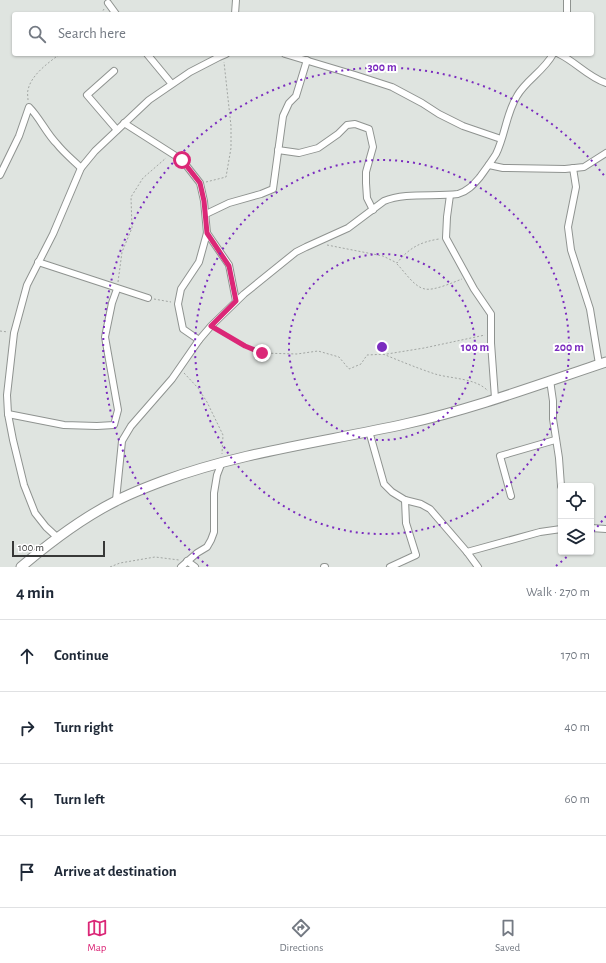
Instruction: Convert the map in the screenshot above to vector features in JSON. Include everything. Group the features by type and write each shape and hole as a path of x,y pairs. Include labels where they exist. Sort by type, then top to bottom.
{"main road":[{"path":"21,567 58,538 116,500 176,476 222,462 406,424 495,398 603,363"}],"street":[{"path":"235,12 236,0"},
{"path":"567,0 567,12"},
{"path":"108,3 115,12"},
{"path":"149,56 171,84"},
{"path":"58,538 46,527 35,513 24,485 8,414 7,395 14,333 27,285 56,228 82,168 95,151 149,100 190,72 223,56"},
{"path":"292,56 392,88 462,126 501,139"},
{"path":"116,500 122,441 131,426 172,379 199,340 211,326 236,301 296,252 348,228 384,201 390,198 450,195 469,189 496,154 509,112 521,88 545,66 552,56"},
{"path":"563,56 577,64 589,74 606,83"},
{"path":"206,214 229,203 273,189 284,116 289,103 296,96 307,60"},
{"path":"114,71 87,95 117,130"},
{"path":"0,174 19,136 29,107 57,145 82,168"},
{"path":"124,122 182,160 200,183 206,214 207,233 199,262 181,289 178,304 183,329 199,340"},
{"path":"278,150 298,153 318,148 338,134 347,125 355,124 369,129 373,147 366,172 366,183 367,198 373,210"},
{"path":"489,164 503,168 584,167 606,152"},
{"path":"573,168 576,187 568,228 571,250 590,309 603,363"},
{"path":"450,195 446,238 467,277 491,314 495,398"},
{"path":"207,233 229,266 236,301"},
{"path":"38,262 148,298"},
{"path":"8,414 64,425 114,425 118,410 106,337 112,303 117,289"},
{"path":"550,380 555,440 559,458 561,483"},
{"path":"369,431 384,484 392,492 405,500 422,504 430,509 478,567"},
{"path":"511,496 500,456 555,440"},
{"path":"181,567 206,547 211,540 214,532 214,493 217,475 222,462"},
{"path":"390,567 416,555 406,523 405,500"},
{"path":"594,528 606,529"},
{"path":"467,552 540,532 558,529"},
{"path":"187,562 195,567"}],"path":[{"path":"29,107 28,91 34,78 49,61 57,56"},
{"path":"200,183 226,177 231,126 225,56"},
{"path":"117,289 122,252 132,228 131,197 143,178 157,164 172,153"},
{"path":"397,263 407,252 424,242 446,238"},
{"path":"315,243 383,256 397,263 416,284 426,290 467,277"},
{"path":"148,298 178,304"},
{"path":"211,326 245,346 262,353 297,354 318,351 339,357 350,369 361,364 367,355 424,348 491,334"},
{"path":"0,331 14,333"},
{"path":"382,354 436,374 472,382 486,389 495,398"},
{"path":"180,368 198,388 207,402 223,435 222,462"},
{"path":"110,567 120,563 155,557 187,562"}],"route":[{"path":"182,160 200,183 204,201 207,233 229,266 236,301 211,326 245,346 262,353"}]}
